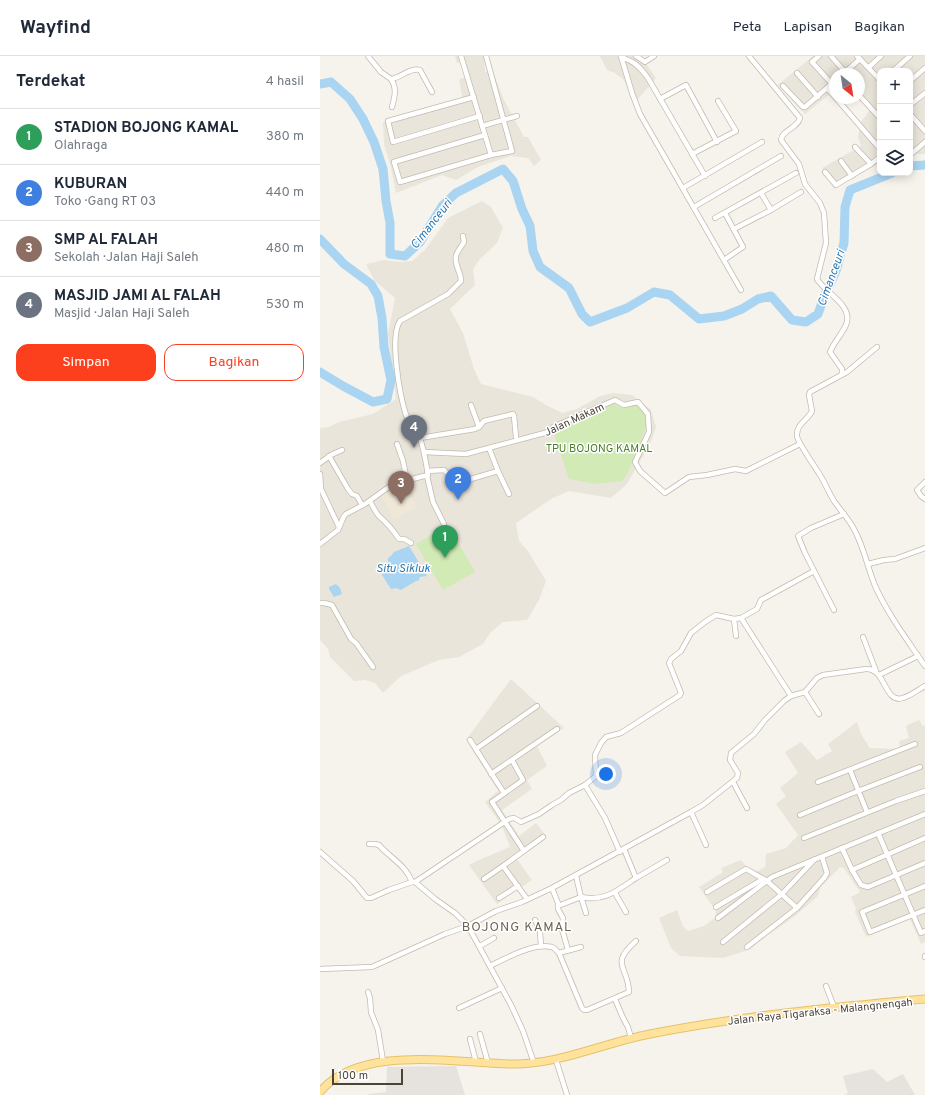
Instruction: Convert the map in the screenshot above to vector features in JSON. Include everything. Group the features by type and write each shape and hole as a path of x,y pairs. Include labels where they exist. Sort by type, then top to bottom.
{"main road":[{"name":"Jalan Raya Tigaraksa - Malangnengah","path":"320,1092 331,1080 347,1070 383,1061 402,1060 512,1064 556,1060 631,1038 752,1017 834,1007 925,999"}],"street":[{"path":"368,56 381,72 391,79 394,84 396,89 392,107"},
{"path":"461,56 491,155"},
{"path":"485,135 394,162 400,182 491,155 512,151 486,56"},
{"path":"621,56 631,60 639,66 648,78 705,176"},
{"path":"621,56 640,114 741,290"},
{"path":"636,56 645,62 654,56"},
{"path":"749,56 800,118 798,122 782,136 781,140 798,162 805,184 822,208 826,243 817,279 823,287 840,302 845,310 847,318 846,325 836,339 830,352 842,369 842,374"},
{"path":"819,56 812,62 829,79"},
{"path":"831,56 840,68"},
{"path":"869,66 880,56"},
{"path":"896,68 910,56"},
{"path":"848,68 858,57 869,66 877,76"},
{"path":"913,78 925,68"},
{"path":"391,79 417,69 421,71 432,92"},
{"path":"796,73 818,97"},
{"path":"660,98 686,85 717,142"},
{"path":"783,86 804,107 807,107 827,88 829,90"},
{"path":"911,104 925,93"},
{"path":"920,96 925,102"},
{"path":"474,97 388,121 393,142 480,116"},
{"path":"692,154 736,131 718,101"},
{"path":"865,102 877,115"},
{"path":"840,104 877,146"},
{"path":"482,126 517,116"},
{"path":"913,117 925,131"},
{"path":"683,188 762,142"},
{"path":"913,152 925,142"},
{"path":"855,147 872,164"},
{"path":"694,207 781,156"},
{"path":"826,172 836,185 877,160"},
{"path":"841,161 852,176"},
{"path":"715,218 796,173"},
{"path":"734,229 771,210 801,192"},
{"path":"761,193 771,210"},
{"path":"724,260 743,247 725,213"},
{"path":"444,524 433,502 420,438 406,414 400,388 395,339 398,324 405,318 448,294 461,281 456,263 456,255 463,244 463,236"},
{"path":"877,347 854,368 809,393 812,411 799,425 797,430 797,439 813,463 833,500 855,530 862,545 872,579 880,596 925,666"},
{"name":"Jalan Makam","path":"424,452 466,454 552,431 554,427 615,400 624,405 638,402 648,414 649,432 635,462 640,471 665,493 689,477 735,469 746,470 800,444"},
{"path":"471,404 479,427"},
{"path":"420,438 470,430 479,427 483,421 513,414 516,438"},
{"path":"397,444 404,461 407,480"},
{"path":"489,448 509,494"},
{"path":"320,464 330,456 342,450"},
{"path":"330,456 348,489 352,494 357,496 362,506"},
{"path":"320,544 336,532 346,514 370,501 393,484 444,470 453,479 464,481 498,470"},
{"path":"320,474 321,489 339,527"},
{"path":"925,482 917,490 925,499"},
{"path":"370,501 378,514 389,526 392,527 399,539 404,539 411,543"},
{"path":"834,610 798,536 811,528 844,514"},
{"path":"868,564 884,560 895,560 925,548"},
{"path":"320,852 353,881 366,898 371,898 413,882 512,818 521,822 539,814 552,804 585,785 596,776 595,755 600,744 606,737 620,733 680,695 681,693 669,663 671,659 681,651 691,634 716,615 734,619 741,618 757,609 761,600 814,571"},
{"path":"320,603 332,605 351,639 356,643 373,667"},
{"path":"741,618 791,696"},
{"path":"734,619 736,636"},
{"path":"863,637 877,673 891,696 903,698 925,686"},
{"path":"320,969 372,967 445,934 468,926 496,911 527,899 576,876 703,805 737,778 738,773 730,760 731,753 754,734 775,710 791,696 805,692 817,678 823,675 869,669 877,673 918,656"},
{"path":"805,692 818,714"},
{"path":"476,749 537,706"},
{"path":"491,774 557,729"},
{"path":"470,740 504,793"},
{"path":"818,782 915,744"},
{"path":"512,760 523,780 492,802 524,851"},
{"path":"800,815 920,767"},
{"path":"850,770 867,812"},
{"path":"732,782 747,808"},
{"path":"585,785 605,818 636,878"},
{"path":"804,838 925,790"},
{"path":"691,812 706,845"},
{"path":"716,907 765,880 925,814"},
{"path":"878,833 921,933 925,931"},
{"path":"484,879 543,837"},
{"path":"852,870 925,838"},
{"path":"369,844 379,845 408,871 413,882 455,913 468,926 480,946 523,1031 534,1062"},
{"path":"842,848 852,870 861,885 865,887 925,863"},
{"path":"747,947 797,908 824,878 827,873 822,856"},
{"path":"723,942 782,894 815,859"},
{"path":"558,906 581,897 606,897 615,893 636,878 667,860"},
{"path":"503,866 527,899"},
{"path":"707,892 746,869 765,880 797,908"},
{"path":"576,876 586,913"},
{"path":"718,918 765,880"},
{"path":"499,898 518,886"},
{"path":"925,886 862,912 870,932 925,910"},
{"path":"552,888 562,918 562,929 568,950"},
{"path":"615,893 626,912"},
{"path":"535,920 540,932 541,946"},
{"path":"480,946 494,938"},
{"path":"490,966 528,949 541,946 553,947 559,953 583,1009 587,1010 629,992 621,959 624,951 636,941"},
{"path":"559,953 581,948"},
{"path":"826,986 834,1007"},
{"path":"459,1008 502,988"},
{"path":"368,992 371,1012 378,1030 383,1061"},
{"path":"615,999 631,1038"},
{"path":"480,1034 488,1063"},
{"path":"470,1039 476,1062"},
{"path":"556,1060 567,1095"}],"shaded area":[{"path":"455,56 484,56 485,72 493,72 504,100 524,137 528,137 541,160 534,166 528,158 511,156 478,167 456,180 442,175 396,193 384,144 383,122 463,100 459,79 468,77 464,61 457,63"},
{"path":"600,56 634,56 647,65 656,78 638,99 628,90 624,80 615,73 607,70"},
{"path":"813,56 925,56 925,154 913,155 913,68 877,68 877,166 834,189 822,168 861,146 858,137 861,122 872,107 865,98 865,68 829,68 829,95 805,114 778,85"},
{"path":"482,201 491,207 503,228 497,243 480,259 473,269 475,285 450,309 463,333 474,369 481,384 533,397 562,413 577,409 600,396 613,393 632,395 651,410 656,427 650,444 627,484 611,498 569,491 551,499 516,523 519,541 528,551 546,581 539,600 527,620 503,622 490,633 483,644 459,657 439,660 401,676 383,693 375,683 365,680 354,681 330,657 328,649 320,640 320,428 329,427 339,422 373,414 396,399 388,334 395,298 374,280 366,264 384,260 398,262 412,261 425,250 448,218"},
{"path":"393,486 398,501 410,495 417,507 394,519 380,494"},
{"path":"511,679 564,728 537,746 547,766 527,780 532,789 502,810 519,836 536,823 547,837 517,859 532,880 497,904 469,865 510,847 502,826 485,802 498,791 466,740"},
{"path":"919,720 923,726 925,726 925,942 921,944 910,919 866,937 855,912 856,909 851,897 860,892 844,868 840,867 820,888 818,896 795,916 751,949 723,958 680,956 671,948 659,918 677,910 683,926 688,931 704,926 715,918 716,911 699,887 723,872 721,868 741,860 745,865 756,872 765,867 766,854 786,848 798,835 776,804 786,796 780,788 798,773 785,752 801,742 817,760 832,751 828,744 857,722 861,734 870,748 900,749 899,741 909,738 906,726"},
{"path":"456,1066 465,1095 368,1095 386,1092 387,1067"},
{"path":"873,1069 887,1082 903,1074 915,1095 845,1095 848,1093 843,1076"}],"green space":[{"name":"TPU BOJONG KAMAL","path":"614,404 622,408 636,405 645,415 646,427 628,473 622,481 596,484 569,479 555,437 555,429"},
{"path":"448,525 475,572 443,590 416,544"}],"water":[{"name":"Situ Sikluk","path":"409,546 427,576 420,577 418,581 401,590 396,588 391,589 382,575 385,565 388,562 388,558 394,552"},
{"path":"336,584 340,588 342,594 334,597 329,587"}],"waterway":[{"name":"Cimanceuri","path":"320,84 331,82 350,99 363,119 374,142 383,169 390,223 390,254 405,256 420,242 443,205 456,193 503,169 513,181 522,209 530,226 533,251 540,267 569,288 582,314 590,322 627,308 654,292 670,295 699,319 724,316 742,309 758,299 771,296 792,320 806,322 818,314 836,271 844,243 845,207 850,190 885,176"},
{"name":"Cimanceuri","path":"913,166 925,165"},
{"name":"Cimanceuri","path":"320,239 344,264 371,284 378,296 382,318 384,347 391,380 387,399 373,402 320,372"}],"place":[{"name":"MASJID JAMI AL FALAH","path":"414,448"},
{"name":"KUBURAN","path":"458,500"},
{"name":"SMP AL FALAH","path":"401,504"},
{"name":"STADION BOJONG KAMAL","path":"445,558"}],"district":[{"name":"BOJONG KAMAL","path":"517,926"}]}
